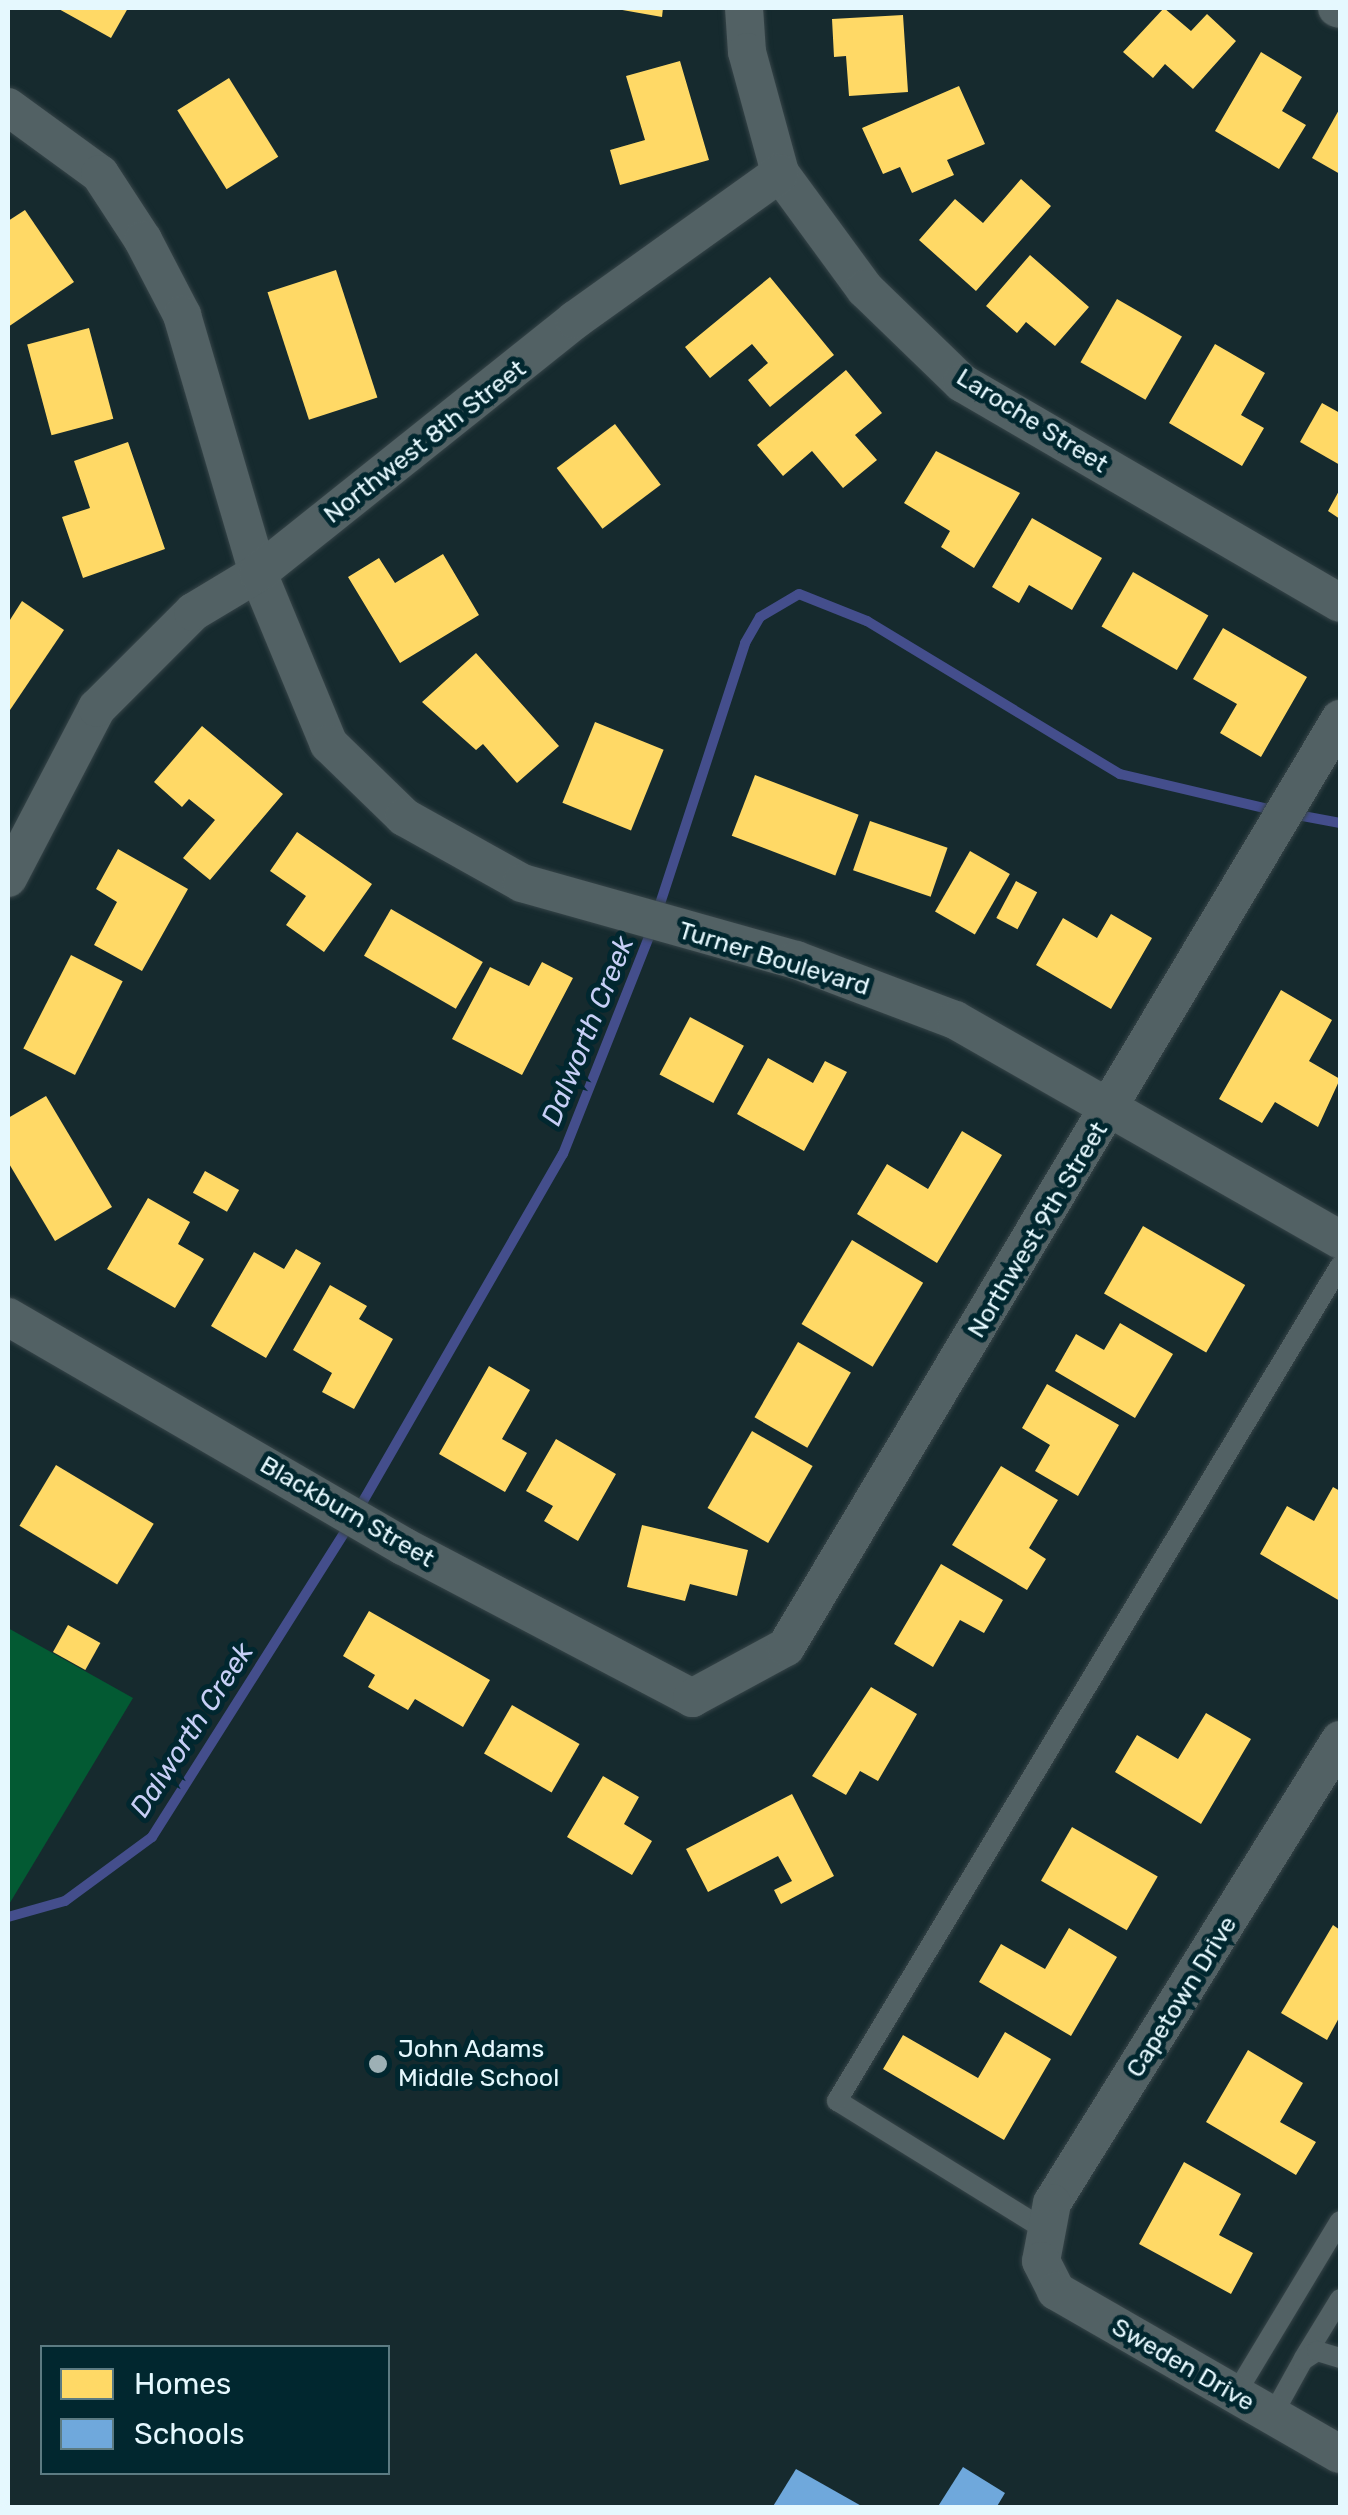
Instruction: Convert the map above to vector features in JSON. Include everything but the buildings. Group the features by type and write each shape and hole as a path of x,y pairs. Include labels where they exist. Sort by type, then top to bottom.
{"street":[{"path":"744,8 747,52 780,173"},
{"name":"Turner Boulevard","path":"8,107 100,174 143,240 182,315 258,573 329,744 404,817 522,883 600,910 796,960 956,1020 1111,1105 1340,1240"},
{"name":"Northwest 8th Street","path":"8,878 96,708 193,612 258,573 575,320 780,173"},
{"name":"Laroche Street","path":"780,173 865,289 962,382 1340,604"},
{"name":"Northwest 9th Street","path":"692,1698 786,1647 1266,849 1340,718"},
{"name":"Blackburn Street","path":"8,1317 403,1546 692,1698"},
{"name":"Capetown Drive","path":"1044,2246 1052,2203 1340,1740"},
{"name":"Sweden Drive","path":"1044,2246 1056,2291 1340,2454"}],"lane":[{"path":"1044,2246 837,2101 1340,1266"},
{"path":"1235,2394 1340,2222"},
{"path":"1272,2416 1340,2299"},
{"path":"1303,2360 1318,2351 1340,2358"}],"green space":[{"path":"8,1628 133,1698 8,1906"}],"waterway":[{"name":"Dalworth Creek","path":"657,913 745,643 760,617 799,594 867,621 1120,774 1276,811"},
{"name":"Dalworth Creek","path":"1292,814 1340,823"},
{"name":"Dalworth Creek","path":"358,1510 563,1154 652,929"},
{"name":"Dalworth Creek","path":"8,1917 65,1901 152,1837 349,1525"}],"place":[{"name":"John Adams Middle School","path":"378,2064"}]}
